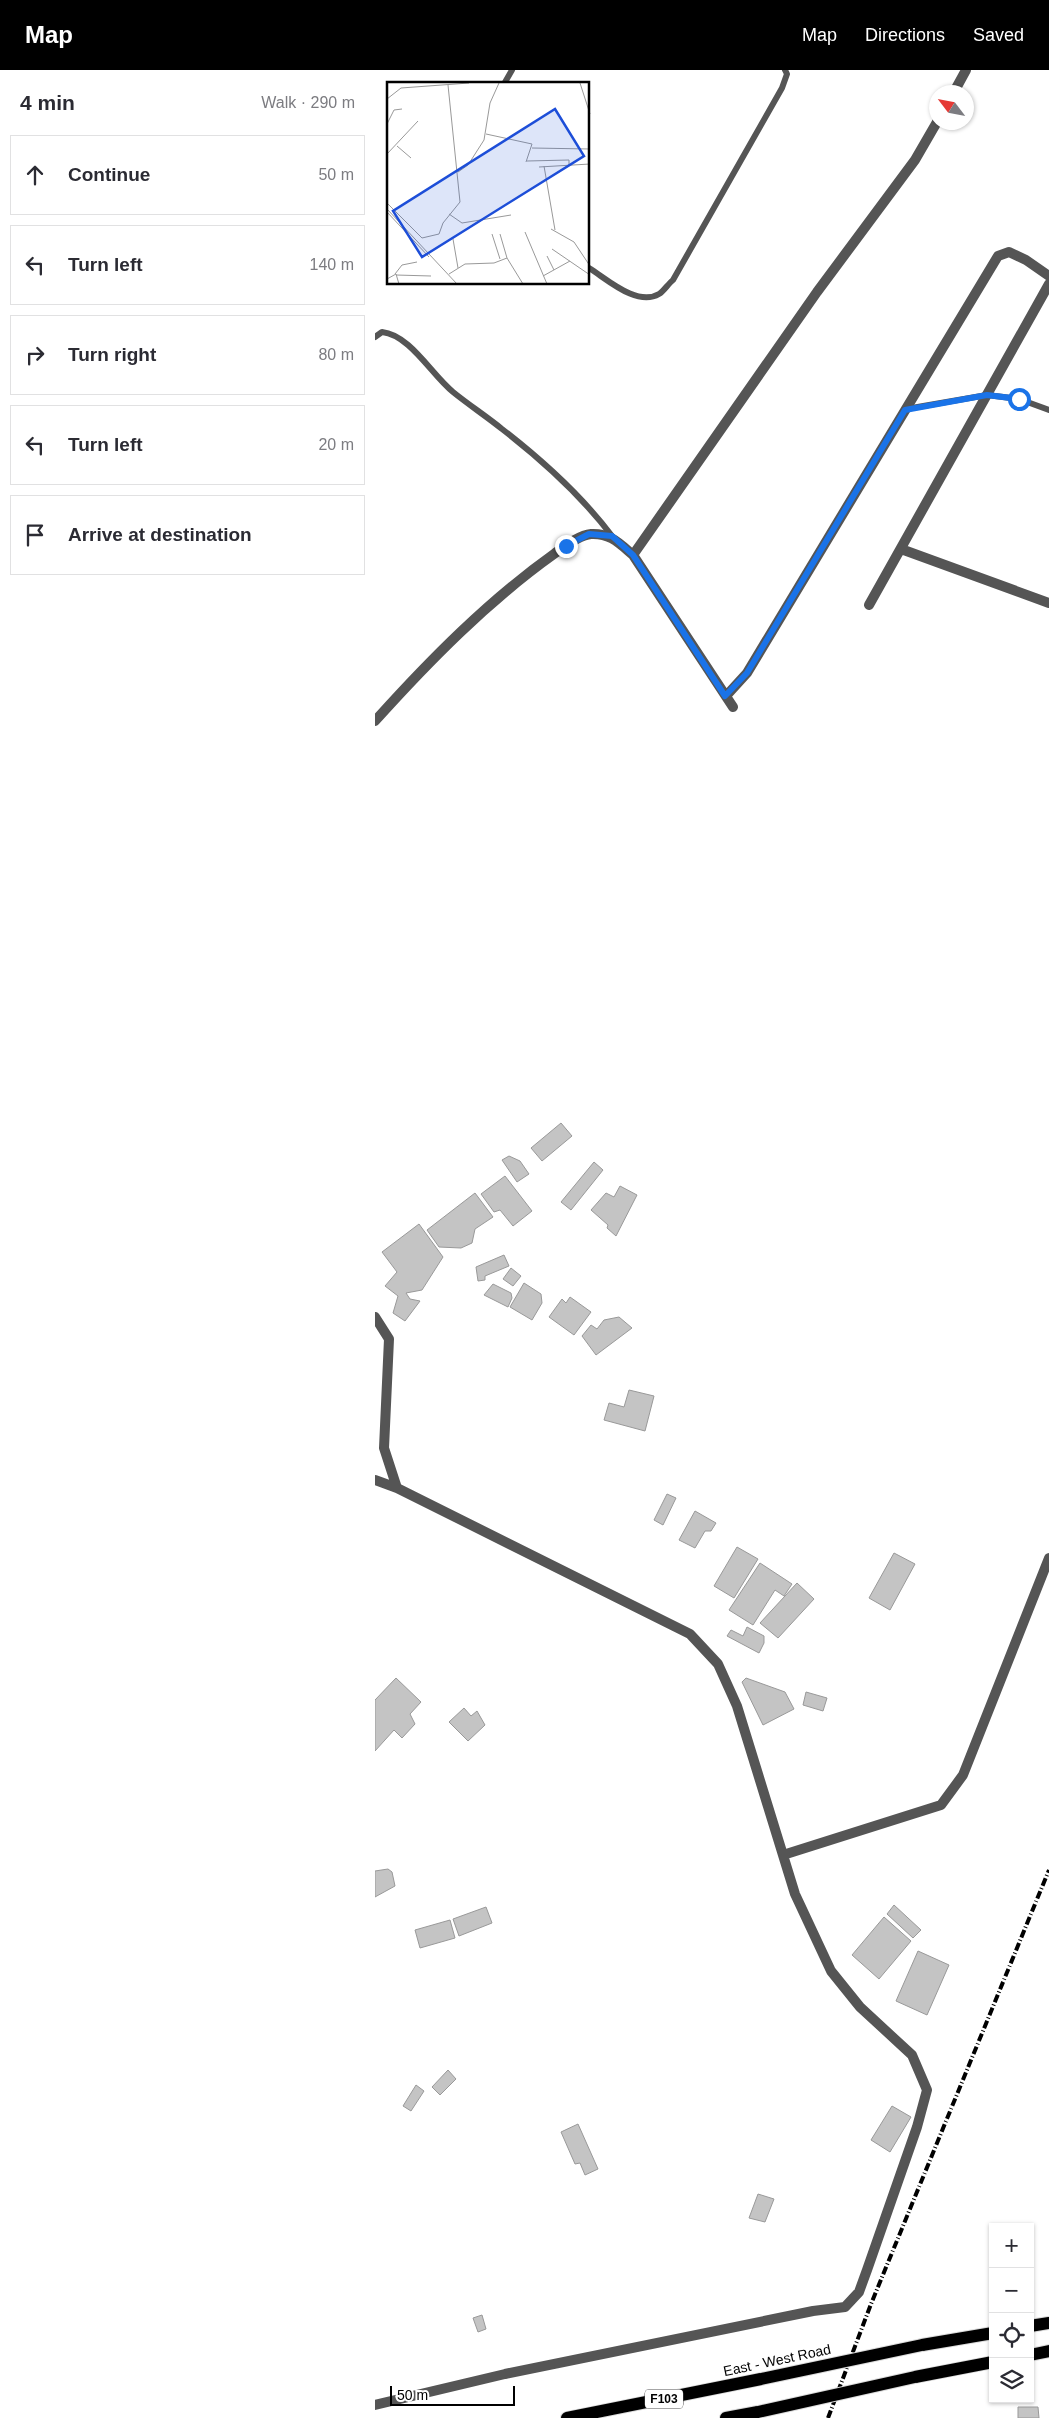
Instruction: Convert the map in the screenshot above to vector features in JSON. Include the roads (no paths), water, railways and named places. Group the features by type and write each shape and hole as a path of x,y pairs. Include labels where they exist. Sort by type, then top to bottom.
{"main road":[{"path":"1034,2325 1049,2323"},
{"name":"East - West Road","path":"567,2418 989,2333"},
{"path":"1034,2353 1049,2351"},
{"path":"727,2418 989,2363"}],"street":[{"path":"958,85 966,70"},
{"path":"633,555 817,292 915,160 932,130"},
{"path":"725,696 747,673 998,256 1009,252 1026,260 1049,276"},
{"path":"869,605 1049,284"},
{"path":"375,721 449,643 525,575 566,546 589,534 612,536 633,555 733,708"},
{"path":"901,549 1049,603"},
{"path":"375,1317 389,1339 384,1448 397,1488"},
{"path":"375,1480 397,1488 691,1634 718,1664 737,1706 795,1894 831,1971 860,2007 912,2055 927,2090 917,2127 859,2292 845,2307 804,2313 515,2372 375,2405"},
{"path":"783,1855 941,1805 963,1776 1049,1558"}],"lane":[{"path":"505,82 511,70"},
{"path":"590,269 633,295 645,298 659,294 673,280 782,88 787,74 785,70"},
{"path":"375,337 382,332 391,333 402,339 452,392 502,429 575,493 612,536"},
{"path":"905,410 987,395 1019,399 1049,410"}],"railway":[{"path":"828,2418 871,2304 1049,1870"}]}
